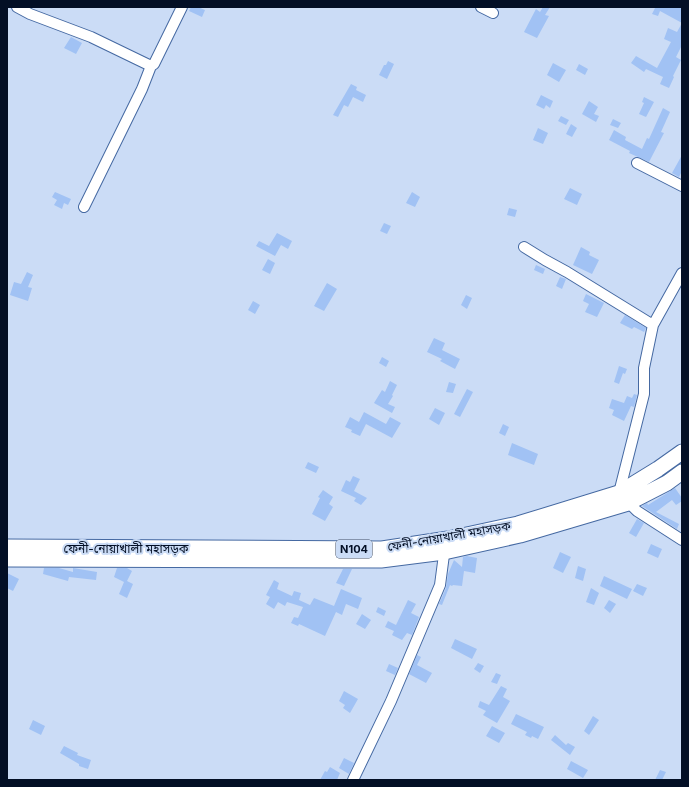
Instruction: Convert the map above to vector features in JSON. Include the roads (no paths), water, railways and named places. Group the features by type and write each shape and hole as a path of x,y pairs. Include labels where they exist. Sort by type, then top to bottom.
{"highway":[{"name":"ফেনী-নোয়াখালী মহাসড়ক","path":"624,498 658,469 682,452"},
{"name":"ফেনী-নোয়াখালী মহাসড়ক","path":"7,558 381,560 446,545 518,524 624,498 667,483 682,472"},
{"name":"ফেনী-নোয়াখালী মহাসড়ক","path":"7,547 382,549 446,545"}],"street":[{"path":"17,7 30,14 91,37 151,66"},
{"path":"84,208 142,89 151,66 154,64 182,7"},
{"path":"481,7 493,13"},
{"path":"637,163 682,186"},
{"path":"524,247 653,324"},
{"path":"682,273 653,324 644,368 644,394 624,498 636,511 682,540"},
{"path":"353,780 391,701 440,586 446,545"}]}
